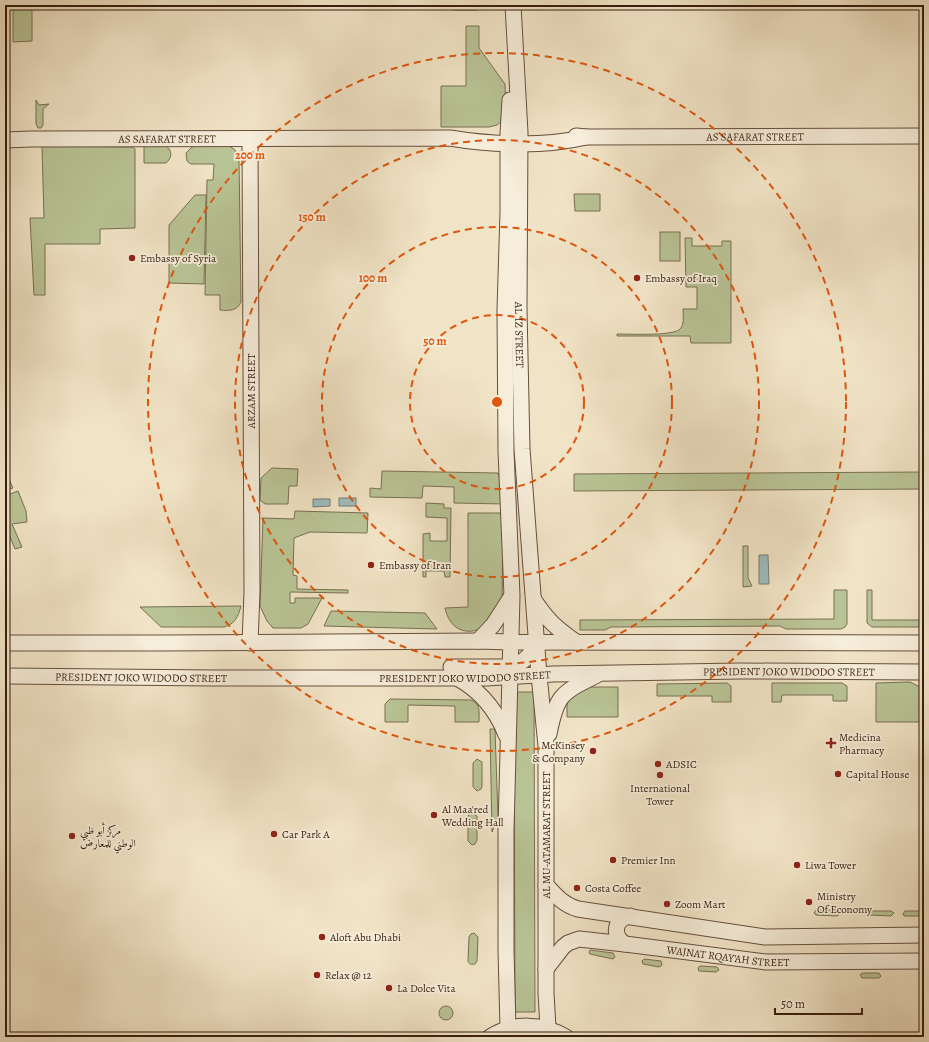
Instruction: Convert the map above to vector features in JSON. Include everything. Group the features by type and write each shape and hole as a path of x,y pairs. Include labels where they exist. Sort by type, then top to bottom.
{"street":[{"name":"AL 'IZ STREET","path":"513,5 514,138 522,449 536,642"},
{"name":"AS SAFARAT STREET","path":"5,140 450,138 469,141 514,138 548,143 586,138 924,136"},
{"name":"AL 'IZ STREET","path":"511,642 512,596 506,451 505,344 508,212 514,138"},
{"name":"ARZAM STREET","path":"250,139 252,592 250,643"},
{"path":"478,641 496,621 512,596"},
{"path":"534,599 544,616 554,626 576,642"},
{"path":"5,643 478,641 924,643"},
{"path":"508,1028 506,950 508,746 511,642"},
{"path":"510,672 516,665 531,654 536,642"},
{"name":"AL MU-ATAMARAT STREET","path":"536,642 546,746 546,969 548,1028"},
{"path":"214,678 228,672 244,669 510,672"},
{"name":"PRESIDENT JOKO WIDODO STREET","path":"5,676 458,678 510,672 539,675 748,671 921,674"},
{"path":"546,746 553,714 560,699 569,690 599,674"},
{"path":"458,678 476,690 491,706 502,725 508,746"},
{"name":"WAJNAT RQAY'AH STREET","path":"546,885 558,898 571,906 593,911 765,937 924,935"},
{"path":"625,944 616,934 617,926 622,919 630,916"},
{"name":"WAJNAT RQAY'AH STREET","path":"546,969 558,951 574,940 590,940 625,944 757,961 924,961"},
{"path":"490,1037 508,1028 521,1026 548,1028 566,1037"}],"green space":[{"path":"13,5 32,5 32,41 13,42"},
{"path":"454,5 477,5 477,10 454,10"},
{"path":"466,26 479,26 479,48 505,84 506,114 503,120 497,125 489,127 441,127 441,86 466,86"},
{"path":"36,100 39,105 49,104 43,109 43,125 41,128 38,128 36,124"},
{"path":"228,145 235,150 239,159 241,302 235,309 220,310 220,295 205,295 207,180 213,180 214,164 191,164 187,161 186,153 192,147 196,146"},
{"path":"42,146 132,147 135,149 135,228 100,229 100,244 45,244 45,295 34,295 30,218 44,218"},
{"path":"144,146 166,146 171,152 170,159 166,163 144,163"},
{"path":"574,194 600,194 600,211 575,211"},
{"path":"195,195 206,195 204,284 169,283 169,225"},
{"path":"660,232 680,232 680,261 660,261"},
{"path":"685,238 692,238 692,246 722,246 722,241 731,241 731,343 691,343 690,336 617,336 617,334 674,332 679,330 682,326 683,309 697,309 697,287 686,287"},
{"path":"272,468 298,469 297,486 289,486 288,504 265,504 260,500 261,478"},
{"path":"382,471 498,473 505,497 505,504 454,503 454,487 423,486 422,498 370,497 370,488 381,489"},
{"path":"924,472 924,489 574,491 574,474"},
{"path":"5,477 8,477 13,488 5,491"},
{"path":"18,491 26,511 27,522 12,524 22,547 15,549 8,532 5,533 5,496"},
{"path":"426,503 444,504 444,508 451,508 450,577 445,577 444,571 426,571 426,577 423,577 423,534 430,533 430,541 447,541 447,518 426,517"},
{"path":"295,511 368,513 367,533 310,532 294,538 293,575 297,576 297,589 348,590 348,593 290,592 290,603 295,603 295,598 322,598 308,624 301,628 273,628 267,621 260,606 263,518 294,519"},
{"path":"468,513 503,513 502,609 487,624 480,629 473,631 462,630 454,626 448,618 445,608 468,607"},
{"path":"743,546 748,546 748,578 752,586 743,587"},
{"path":"834,590 847,590 847,624 841,629 786,629 780,626 611,627 605,630 580,630 580,620 834,619"},
{"path":"867,590 872,590 872,620 924,620 924,627 872,627 867,623"},
{"path":"241,606 236,620 224,627 161,627 140,607"},
{"path":"331,611 425,613 437,629 324,626"},
{"path":"910,682 924,689 924,722 876,722 876,683"},
{"path":"727,683 731,686 731,702 712,702 712,696 657,696 657,684"},
{"path":"772,683 842,683 847,686 847,701 833,701 833,695 782,695 781,702 772,702"},
{"path":"579,687 618,687 618,717 567,717 567,697"},
{"path":"514,692 534,692 535,1012 515,1012"},
{"path":"390,699 471,700 478,706 479,722 455,722 455,706 408,705 408,722 385,722 385,704"},
{"path":"490,729 495,729 498,817 492,832"},
{"path":"477,759 482,762 482,786 481,789 477,791 473,787 473,763"},
{"path":"472,813 477,816 477,840 475,844 472,845 468,841 468,817 469,814"},
{"path":"816,910 838,910 840,914 837,916 816,915 814,913"},
{"path":"869,911 891,911 894,913 891,916 869,915 867,913"},
{"path":"905,911 921,911 923,914 921,916 904,916 903,914"},
{"path":"474,933 478,937 477,961 475,964 470,964 468,961 469,937"},
{"path":"590,950 613,953 615,957 613,959 590,954"},
{"path":"644,959 661,961 662,965 659,967 643,964 642,961"},
{"path":"700,966 717,967 719,970 716,972 699,971 698,968"},
{"path":"862,973 879,973 881,976 879,978 862,978 860,975"},
{"path":"443,1006 449,1006 453,1010 453,1016 449,1020 443,1020 439,1016 439,1010"}],"water":[{"path":"339,498 356,498 356,506 339,506"},
{"path":"313,499 330,499 330,506 313,507"},
{"path":"759,555 768,555 769,584 759,584"}],"place":[{"name":"Embassy of Syria","path":"132,258"},
{"name":"Embassy of Iraq","path":"637,278"},
{"name":"Embassy of Iran","path":"371,565"},
{"name":"Medicina Pharmacy","path":"831,743"},
{"name":"McKinsey & Company","path":"593,751"},
{"name":"ADSIC","path":"658,764"},
{"name":"Capital House","path":"838,774"},
{"name":"International Tower","path":"660,775"},
{"name":"Al Maa'red Wedding Hall","path":"434,815"},
{"name":"Car Park A","path":"274,834"},
{"name":"مركز أبو ظبي الوطني للمعارض","path":"72,836"},
{"name":"Premier Inn","path":"613,860"},
{"name":"Liwa Tower","path":"797,865"},
{"name":"Costa Coffee","path":"577,888"},
{"name":"Ministry Of Economy","path":"809,902"},
{"name":"Zoom Mart","path":"667,904"},
{"name":"Aloft Abu Dhabi","path":"322,937"},
{"name":"Relax @ 12","path":"317,975"},
{"name":"La Dolce Vita","path":"389,988"}]}
